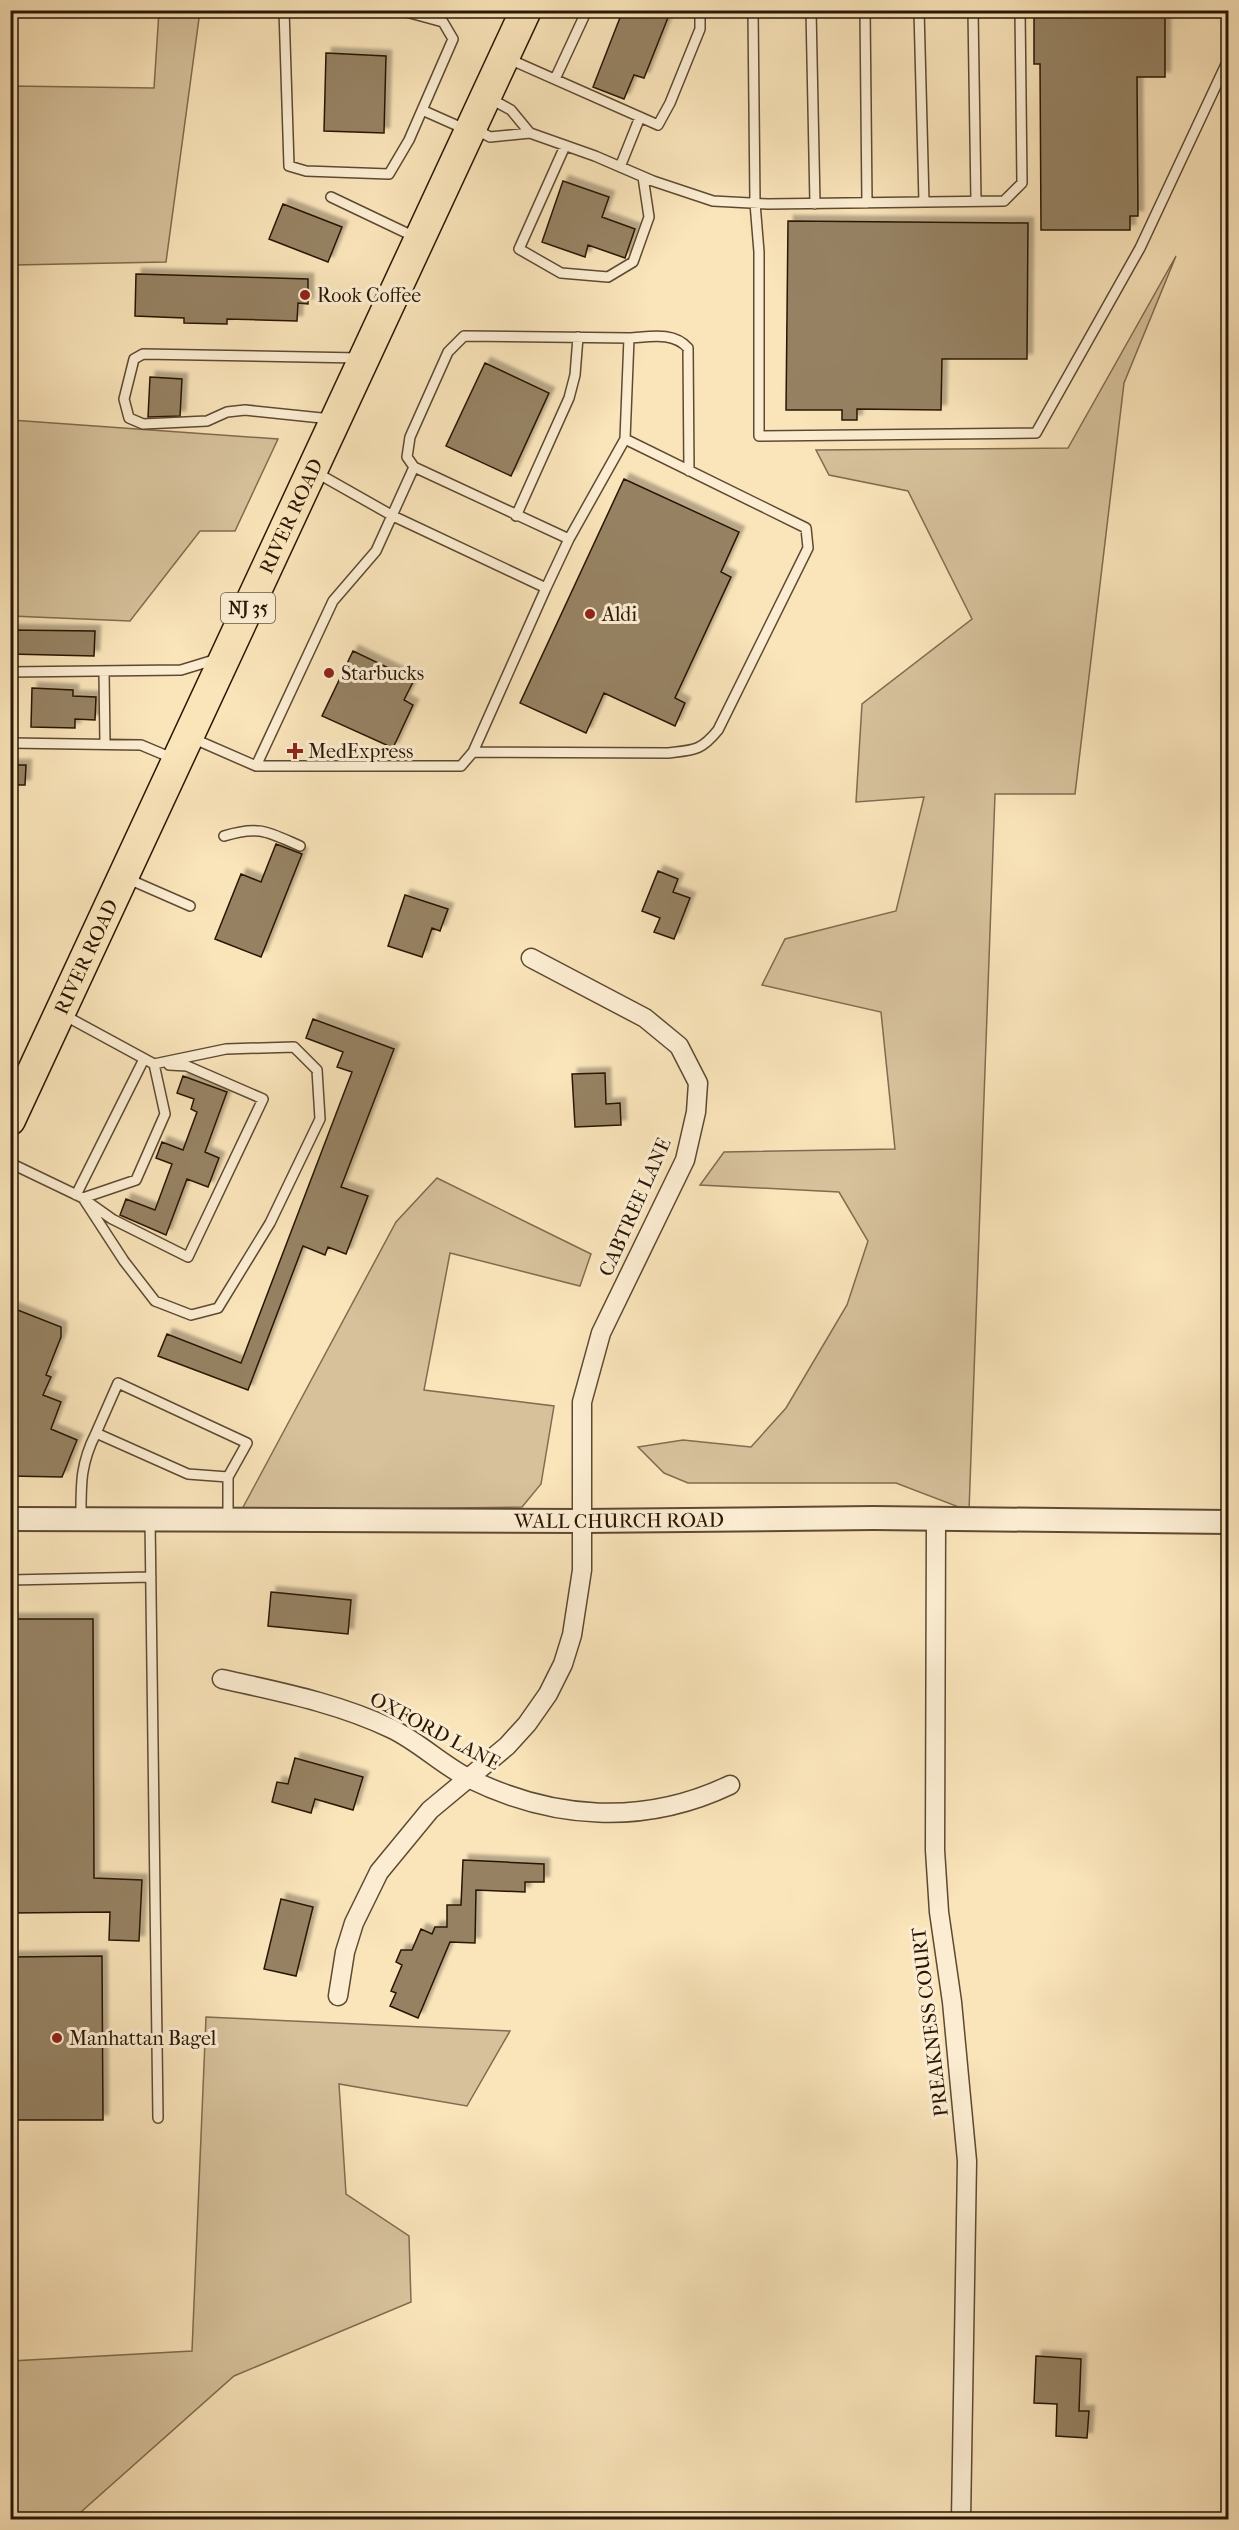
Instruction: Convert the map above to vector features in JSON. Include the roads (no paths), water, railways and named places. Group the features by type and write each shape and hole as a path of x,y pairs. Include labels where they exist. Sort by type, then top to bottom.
{"highway":[{"name":"RIVER ROAD","path":"11,1118 526,10"}],"street":[{"name":"CABTREE LANE","path":"338,1996 345,1952 354,1923 379,1872 430,1810 507,1746 527,1724 548,1694 563,1664 572,1635 582,1570 582,1402 602,1333 685,1160 696,1112 698,1083 679,1046 645,1018 531,958"},
{"name":"WALL CHURCH ROAD","path":"10,1519 583,1521 758,1517 1228,1522"},
{"name":"PREAKNESS COURT","path":"936,1519 935,1850 939,1912 952,2002 967,2161 961,2520"},
{"name":"OXFORD LANE","path":"222,1679 312,1699 361,1715 394,1730 468,1778 528,1801 578,1813 641,1811 674,1806 700,1800 730,1785"}],"lane":[{"path":"284,10 289,166 306,171 389,174 409,140 453,39 443,22 399,10"},
{"path":"555,79 587,10"},
{"path":"504,57 657,125 670,103 700,29 700,10"},
{"path":"753,10 755,203 759,252 759,436 1036,433 1140,248 1228,60"},
{"path":"811,10 815,204"},
{"path":"865,10 867,203"},
{"path":"919,10 924,202"},
{"path":"973,10 976,201"},
{"path":"422,110 490,137 530,133 643,177 713,201 815,204 1004,201 1022,183 1020,10"},
{"path":"486,96 511,110 530,133"},
{"path":"620,167 640,117"},
{"path":"565,146 519,249 561,273 608,277 633,262 649,217 643,177"},
{"path":"331,197 419,239"},
{"path":"569,539 414,467 407,457 410,437 448,352 464,336 629,338 671,336 683,342 688,348 689,471"},
{"path":"516,516 569,398 575,375 578,337"},
{"path":"10,743 183,748 256,766 461,766 472,752 569,539 625,439 629,338"},
{"path":"335,420 245,410 226,412 207,421 143,424 129,418 124,399 134,359 143,354 364,358"},
{"path":"472,752 668,753 706,746 718,730 808,548 806,528 625,439"},
{"path":"256,766 333,601 376,551 414,467"},
{"path":"312,470 393,516 546,588"},
{"path":"10,672 181,670 225,657"},
{"path":"105,672 105,744"},
{"path":"224,836 243,830 262,830 300,846"},
{"path":"123,877 190,906"},
{"path":"10,1163 79,1197 112,1219 188,1257 263,1099 186,1066 154,1064 60,1013"},
{"path":"79,1197 155,1301 190,1315 218,1308 270,1223 320,1119 317,1070 294,1047 226,1049 154,1064"},
{"path":"79,1197 144,1059"},
{"path":"79,1197 136,1180 165,1114 154,1064"},
{"path":"81,1519 81,1475 85,1454 118,1383 247,1443 228,1478 228,1520"},
{"path":"96,1433 188,1474 228,1478"},
{"path":"150,1519 158,2118"},
{"path":"10,1580 151,1577"}],"place":[{"name":"Rook Coffee","path":"305,295"},
{"name":"Aldi","path":"590,614"},
{"name":"Starbucks","path":"329,673"},
{"name":"MedExpress","path":"295,751"},
{"name":"Manhattan Bagel","path":"57,2038"}]}
